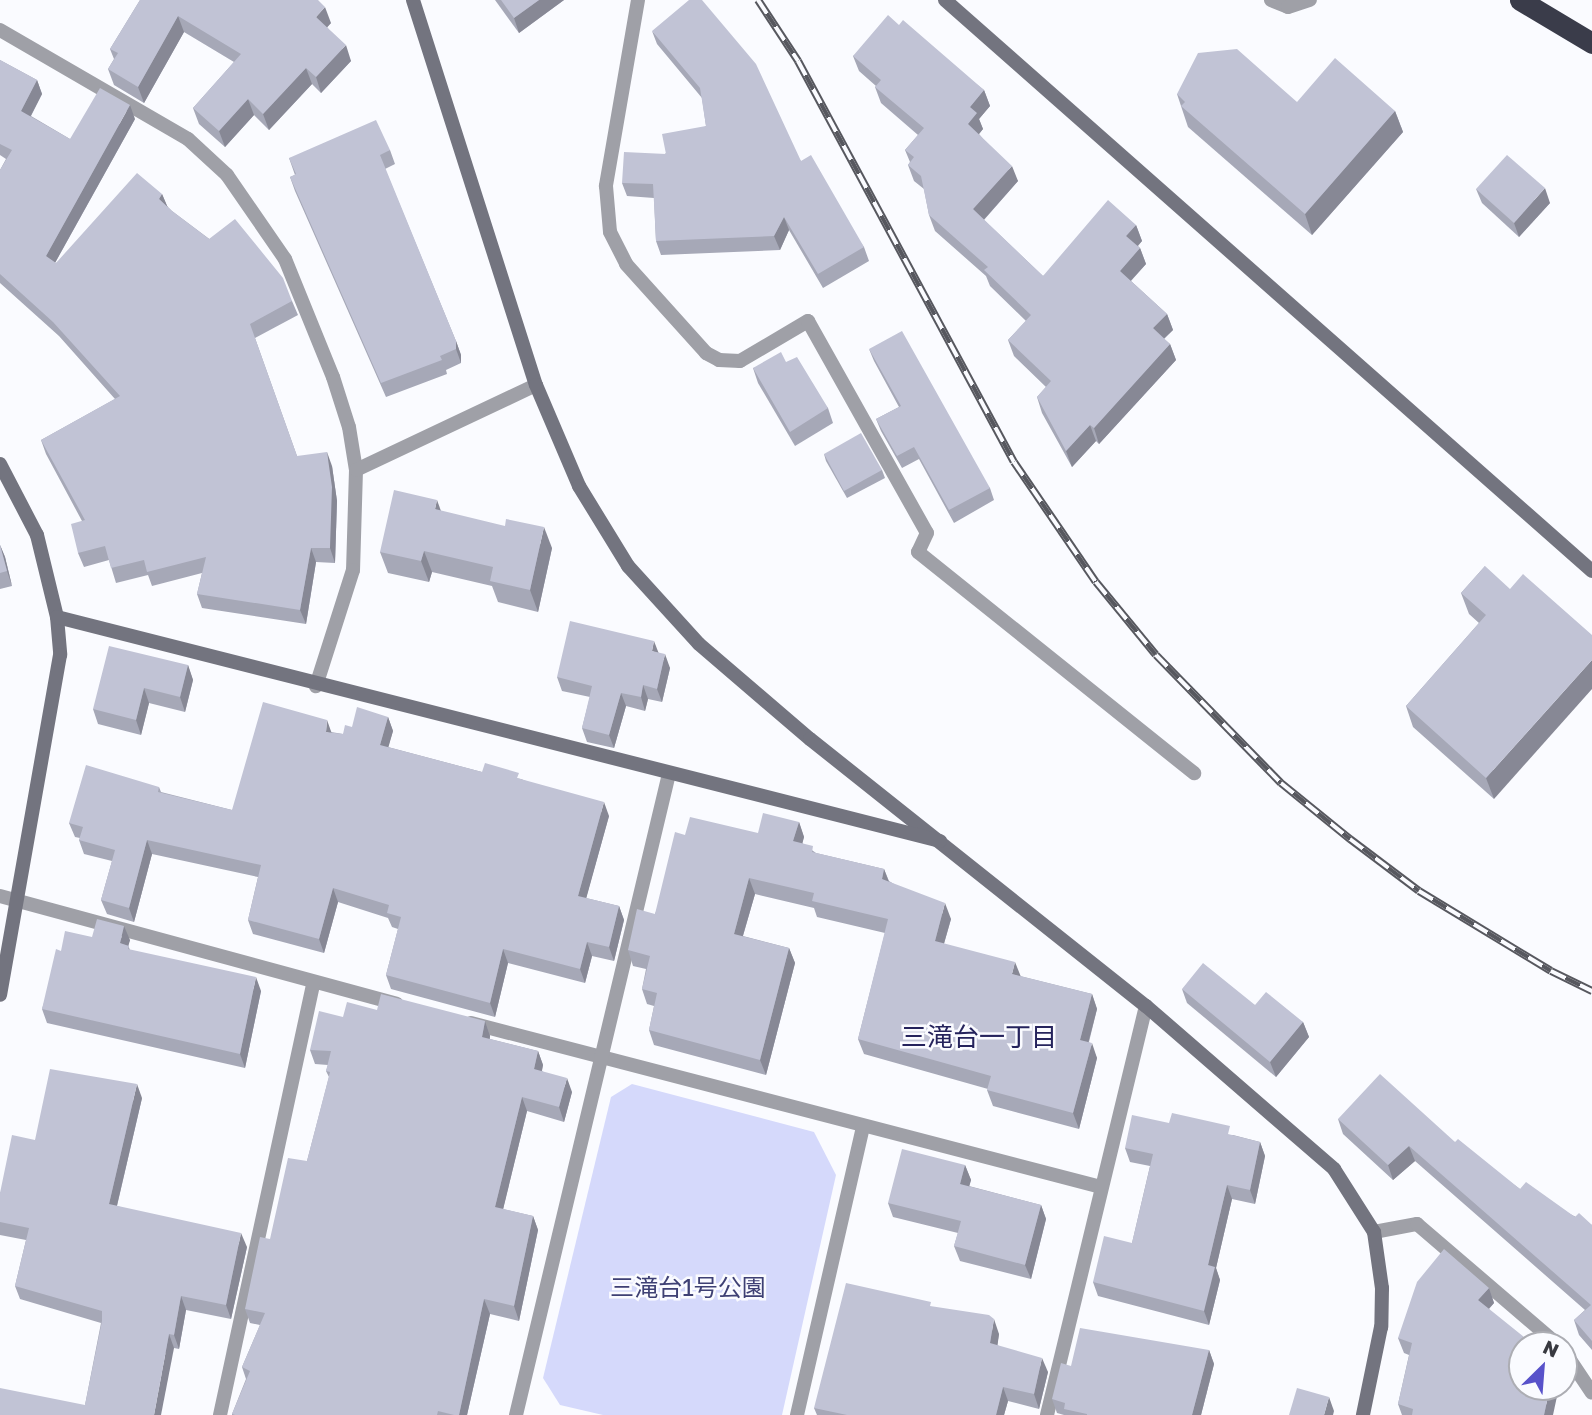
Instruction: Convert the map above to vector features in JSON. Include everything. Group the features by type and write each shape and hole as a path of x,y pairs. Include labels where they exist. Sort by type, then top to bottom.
{"highway":[{"path":"1520,0 1592,43"}],"street":[{"path":"413,0 536,385 579,486 628,566 699,644 810,739 945,843 1146,1006 1334,1169 1374,1232 1382,1288 1381,1327 1363,1415"},
{"path":"638,0 606,186 610,232 626,264 706,353 719,360 740,361 808,321 927,533 918,552 1194,774"},
{"path":"945,0 1592,571"},
{"path":"1271,0 1288,7 1310,0"},
{"path":"0,30 188,139 227,175 285,259 311,318 349,427 356,470 353,570 316,686"},
{"path":"356,470 536,385"},
{"path":"0,464 37,535 57,617 60,654 0,995"},
{"path":"57,617 316,686 945,843"},
{"path":"520,1414 601,1056 669,774"},
{"path":"0,896 419,1009"},
{"path":"220,1415 314,982"},
{"path":"1047,1415 1146,1006"},
{"path":"458,1019 1101,1187"},
{"path":"797,1415 863,1126"},
{"path":"1374,1232 1417,1224 1542,1331"},
{"path":"1578,1372 1592,1393"}],"green space":[{"name":"三滝台1号公園","path":"632,1084 814,1132 836,1175 782,1415 603,1415 560,1405 543,1378 611,1097"}],"building":[{"path":"140,0 318,0 325,7 316,17 346,45 316,77 306,68 263,114 248,99 219,131 193,108 241,54 178,16 138,87 108,69 118,53 110,49"},
{"path":"501,0 539,0 514,18"},
{"path":"689,0 702,0 756,64 801,161 811,155 864,247 818,274 784,217 774,236 656,241 653,184 622,183 624,152 666,154 662,134 706,126 700,88 652,31"},
{"path":"888,15 899,25 903,20 984,90 970,107 977,113 968,124 1012,166 973,209 1043,276 1108,200 1136,225 1126,236 1140,248 1120,271 1167,314 1153,328 1170,344 1094,428 1090,425 1066,451 1037,397 1051,381 1008,340 1031,315 984,270 988,267 929,215 921,176 908,165 914,157 905,150 924,128 875,87 881,80 853,56"},
{"path":"1237,49 1297,102 1335,58 1395,111 1305,214 1181,106 1185,102 1177,94 1198,53"},
{"path":"0,60 37,80 21,111 70,139 100,88 130,105 46,256 56,263 137,173 162,194 159,199 172,211 209,239 235,219 283,278 292,301 250,324 297,456 327,452 332,487 330,548 311,548 300,610 197,594 206,557 147,572 144,560 111,568 105,546 78,553 71,524 85,520 41,440 120,396 53,322 0,274 0,170 12,150 0,144"},
{"path":"376,120 390,150 380,155 456,341 456,349 440,356 442,360 381,383 290,177 296,174 289,158"},
{"path":"1507,155 1545,188 1514,223 1476,189"},
{"path":"902,331 990,488 949,510 914,447 897,456 876,419 901,406 869,349"},
{"path":"781,352 786,362 797,357 828,408 790,432 753,368"},
{"path":"861,433 882,470 844,491 824,454"},
{"path":"394,490 437,500 435,509 505,526 506,519 544,527 530,590 490,581 493,567 424,551 421,561 380,552"},
{"path":"0,545 7,571 0,573"},
{"path":"1485,566 1510,589 1523,574 1592,635 1592,660 1486,778 1406,706 1486,615 1461,593"},
{"path":"570,621 654,641 652,651 665,654 657,689 643,685 641,697 621,693 609,735 582,728 592,686 557,677"},
{"path":"109,646 188,665 180,697 144,688 136,720 93,709"},
{"path":"263,702 327,720 326,732 343,734 345,725 352,727 357,707 388,717 380,745 482,772 485,763 519,773 517,778 604,802 578,896 619,906 609,947 587,942 580,969 503,949 490,1003 386,975 401,917 387,913 389,905 333,888 319,939 248,920 261,865 147,840 129,908 101,900 115,850 79,840 83,827 69,823 86,765 159,787 158,792 232,810"},
{"path":"763,813 799,822 793,841 813,846 812,852 884,869 882,879 945,903 935,941 1015,962 1012,974 1092,994 1080,1040 1092,1043 1073,1113 987,1090 991,1076 858,1039 888,919 812,901 814,893 749,878 734,934 789,948 760,1060 649,1030 657,993 642,989 650,956 628,950 637,909 655,914 675,832 685,835 690,817 758,833"},
{"path":"97,919 124,926 120,943 129,946 128,949 256,977 240,1054 42,1009 56,949 61,951 65,931 92,937"},
{"path":"1203,963 1255,1005 1266,992 1303,1022 1270,1062 1182,989"},
{"path":"381,994 485,1021 482,1037 538,1051 534,1069 567,1078 559,1107 522,1097 495,1207 533,1216 514,1306 484,1299 459,1415 438,1411 437,1415 232,1414 250,1371 242,1367 265,1313 245,1309 260,1237 270,1239 288,1158 307,1161 330,1072 326,1071 331,1051 310,1050 319,1011 343,1017 347,1002 377,1010"},
{"path":"50,1069 137,1084 109,1204 241,1233 226,1305 181,1296 174,1335 169,1334 154,1415 0,1415 0,1388 85,1405 102,1321 102,1311 15,1286 29,1228 0,1222 0,1193 12,1135 35,1140"},
{"path":"1380,1074 1455,1142 1458,1139 1520,1189 1526,1182 1575,1217 1579,1213 1592,1225 1592,1341 1574,1320 1591,1305 1409,1146 1388,1165 1338,1119"},
{"path":"1172,1113 1230,1126 1228,1134 1260,1142 1250,1190 1227,1185 1208,1265 1215,1267 1204,1311 1093,1282 1104,1236 1132,1243 1153,1154 1125,1148 1132,1115 1169,1123"},
{"path":"902,1149 965,1165 960,1184 1041,1205 1025,1265 954,1246 961,1221 888,1203"},
{"path":"1444,1249 1489,1288 1478,1300 1517,1331 1508,1331 1508,1401 1547,1401 1544,1415 1412,1415 1413,1409 1398,1404 1412,1343 1398,1338 1417,1282"},
{"path":"846,1283 931,1302 930,1306 989,1315 994,1319 990,1343 1042,1358 1034,1394 1003,1387 996,1415 847,1415 814,1408"},
{"path":"1080,1328 1209,1350 1192,1415 1087,1415 1064,1409 1065,1403 1052,1399 1061,1363 1071,1366"},
{"path":"1297,1388 1329,1397 1324,1415 1289,1415"}],"railway":[{"path":"758,0 798,61 1014,462 1096,582 1156,655 1281,783 1350,839 1419,891 1551,971 1592,991"}],"district":[{"name":"三滝台一丁目","path":"979,1037"}]}
